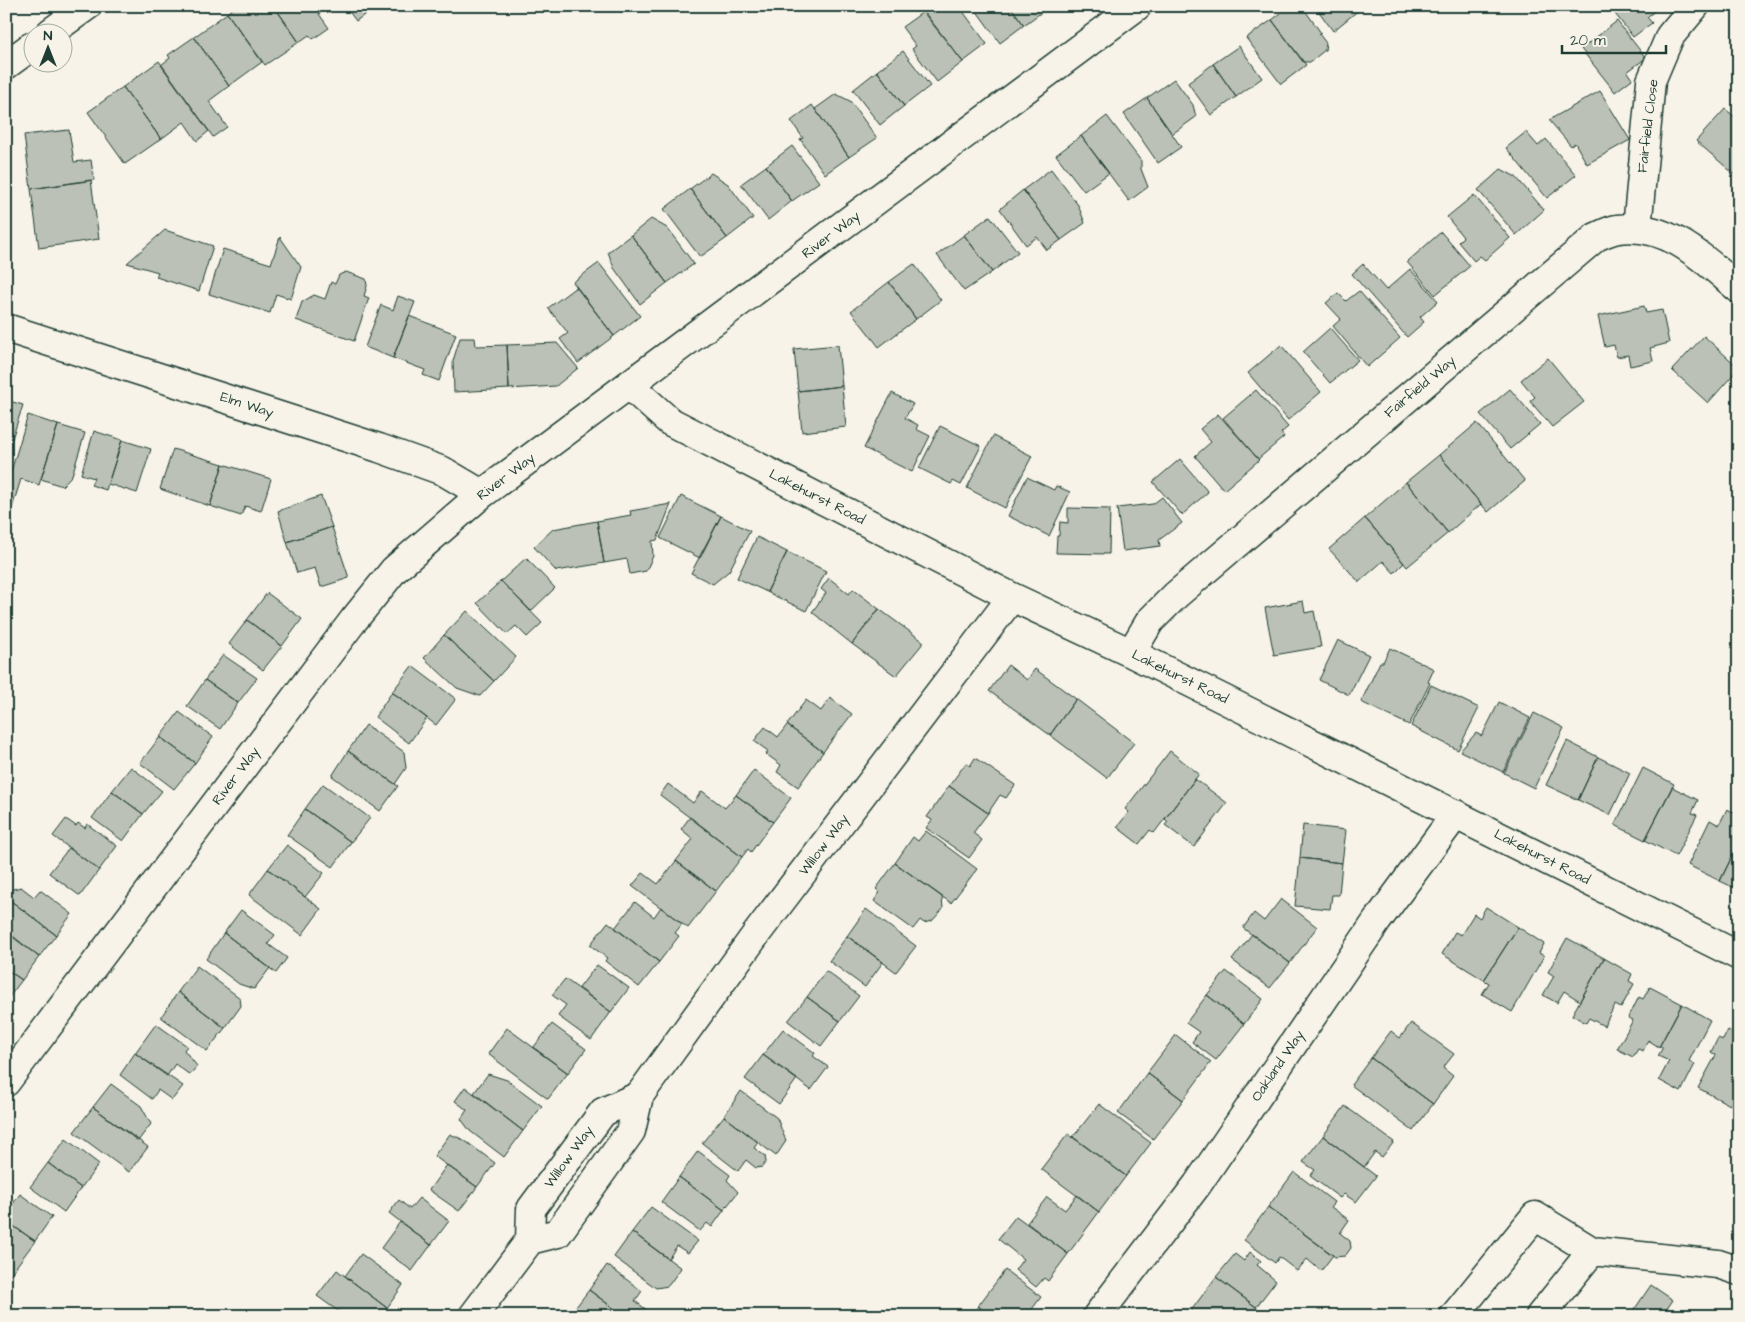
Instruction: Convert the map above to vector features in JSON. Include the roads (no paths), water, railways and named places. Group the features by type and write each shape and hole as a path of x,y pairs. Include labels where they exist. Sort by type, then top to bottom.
{"street":[{"path":"64,22 86,6"},
{"name":"River Way","path":"6,1082 347,628 394,570 482,494 1137,6"},
{"name":"Fairfield Close","path":"1637,228 1651,81 1670,36 1695,6"},
{"path":"6,65 22,53"},
{"name":"Fairfield Way","path":"1131,653 1150,621 1176,594 1596,236 1616,229 1637,228 1664,235 1693,249 1739,289"},
{"name":"Elm Way","path":"6,328 443,471 482,494"},
{"name":"Lakehurst Road","path":"630,385 669,421 1012,597 1131,653 1739,956"},
{"name":"Willow Way","path":"473,1316 530,1240 531,1209 603,1112 638,1096 762,926 1012,597"},
{"name":"Oakland Way","path":"1096,1316 1196,1185 1377,921 1456,814"},
{"path":"1454,1316 1535,1216 1592,1251 1718,1264 1739,1271"},
{"path":"1540,1316 1592,1251"}]}
